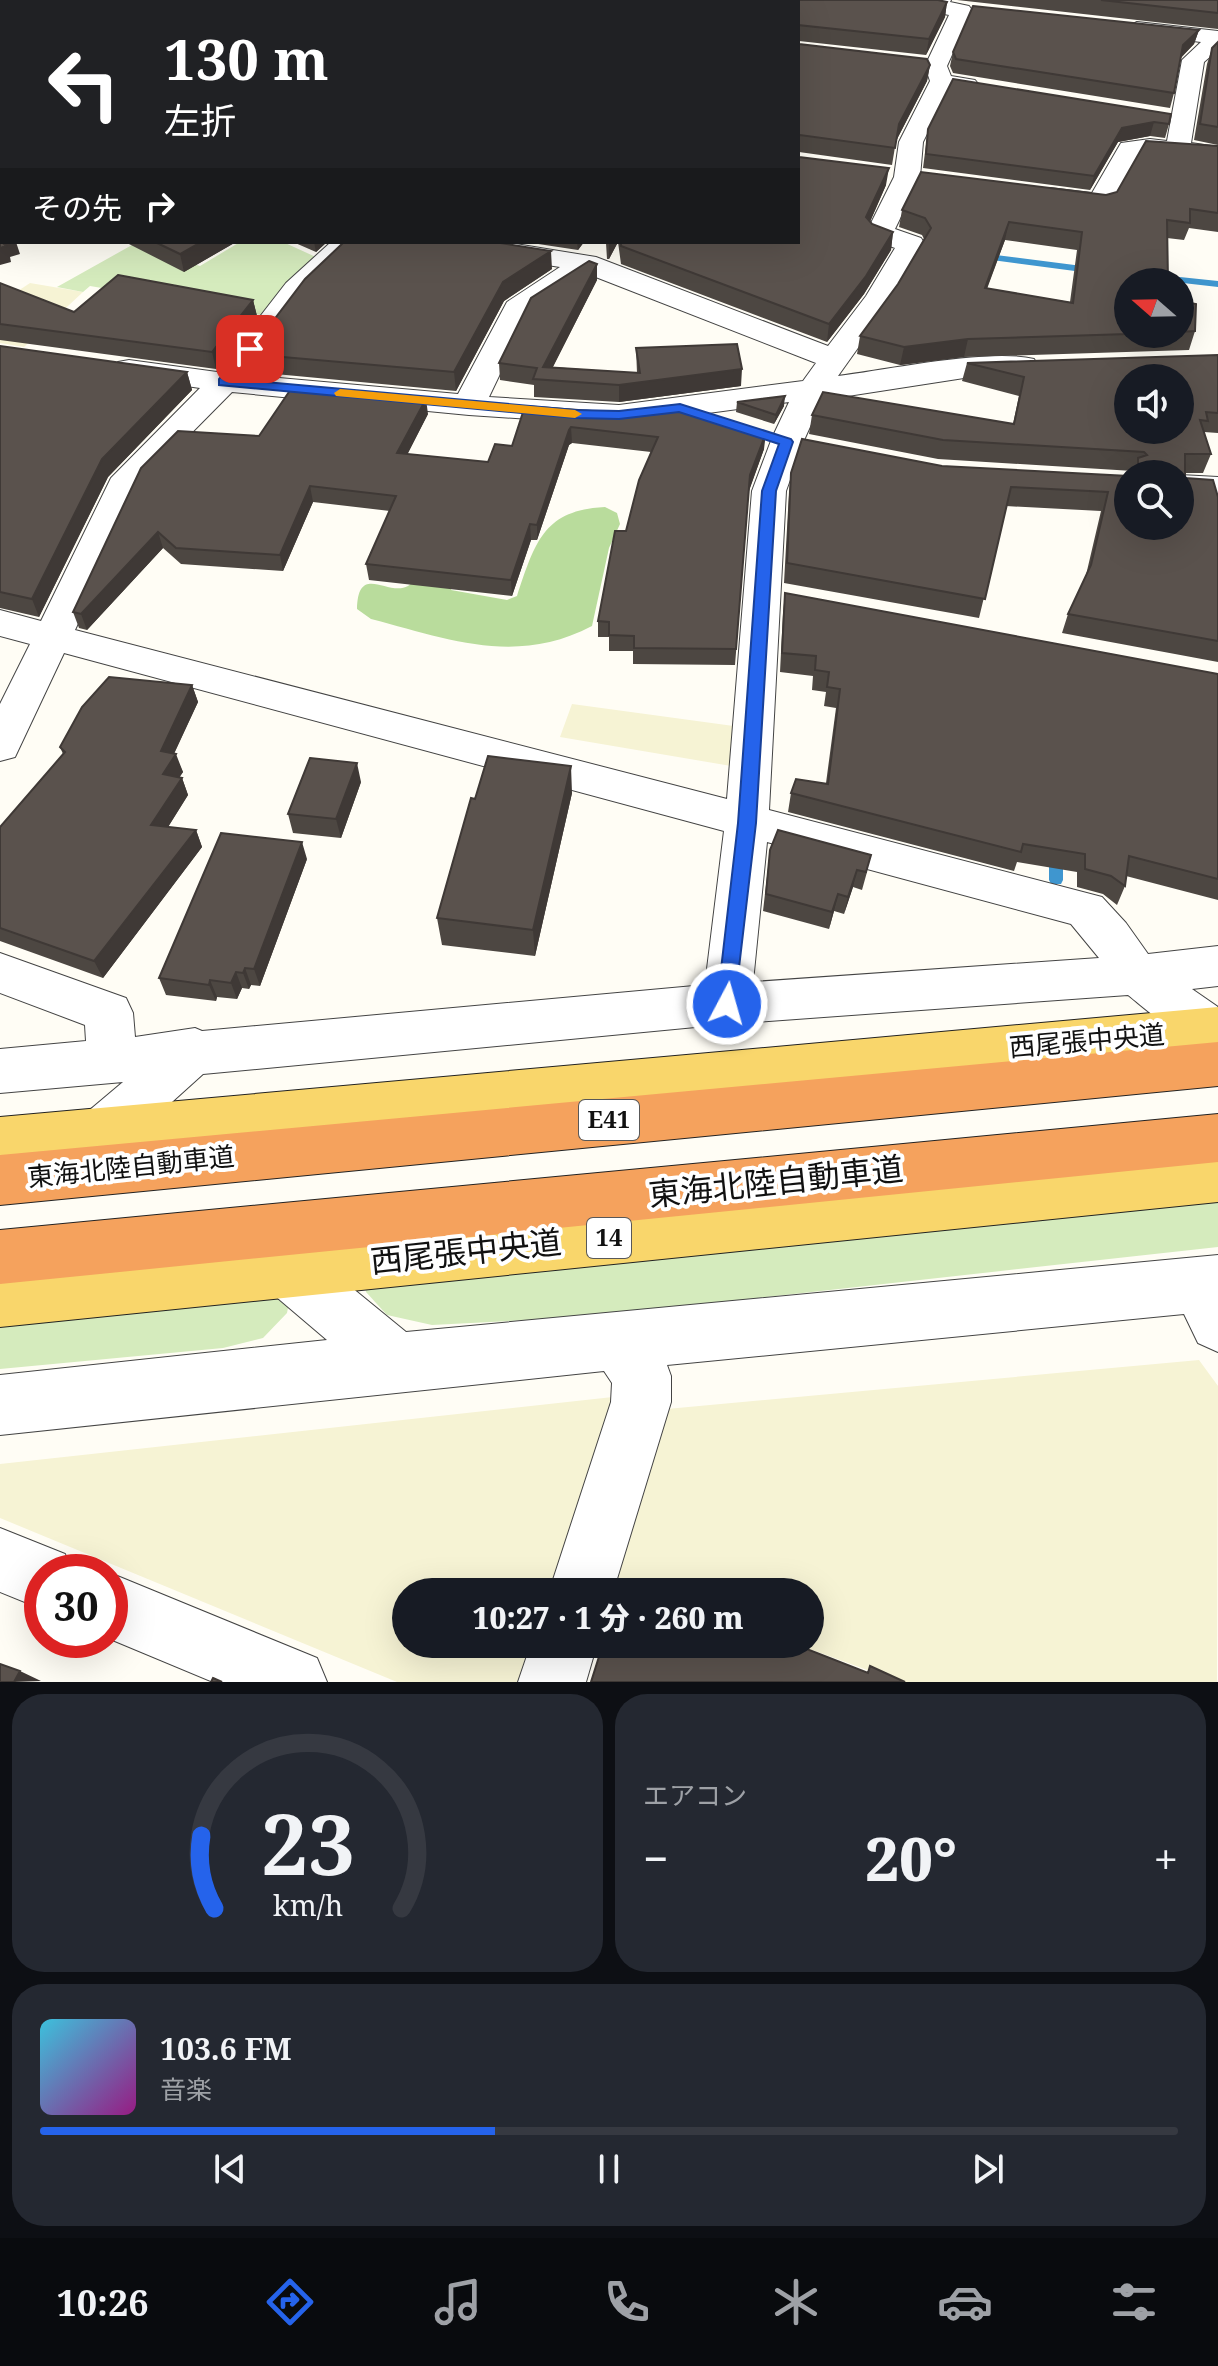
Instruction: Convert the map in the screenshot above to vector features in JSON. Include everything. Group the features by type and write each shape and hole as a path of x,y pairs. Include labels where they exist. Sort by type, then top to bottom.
{"highway":[{"name":"東海北陸自動車道","path":"0,1180 1216,1040"},
{"name":"東海北陸自動車道","path":"0,1257 1218,1138"}],"main road":[{"name":"西尾張中央道","path":"0,1141 1216,1040"},
{"name":"西尾張中央道","path":"0,1299 1218,1177"}],"street":[{"path":"727,1004 747,823 780,597 769,491 776,438 891,283 911,244 880,233 905,177 911,142 952,5 989,12"},
{"path":"1112,24 1218,38"},
{"path":"1178,149 1193,60 1218,38"},
{"path":"933,70 988,88"},
{"path":"1156,116 1183,119"},
{"path":"1030,193 1100,202 1130,148 1150,146 1218,154"},
{"path":"0,746 128,478 224,382 296,289 345,244"},
{"path":"479,244 593,252 836,360"},
{"path":"469,405 517,308 593,252"},
{"path":"104,365 224,382 469,405 619,415 964,369 1049,364"},
{"path":"680,408 776,438"},
{"path":"1194,486 1218,487"},
{"path":"0,623 747,823 1086,910 1110,936 1136,975 1216,1040"},
{"path":"0,1071 195,1050 727,1004 1136,975 1218,966"},
{"path":"0,973 109,1013 112,1060"},
{"path":"103,1131 195,1050"},
{"path":"287,1270 397,1362"},
{"path":"0,1405 397,1362 1212,1297"},
{"path":"585,1578 641,1402 642,1376 620,1343"},
{"path":"0,1560 24,1570"},
{"path":"128,1613 293,1682"},
{"path":"552,1682 560,1658"}],"shaded area":[{"path":"30,283 83,292 24,347 0,343 0,303"},
{"path":"572,704 741,727 737,767 560,737"},
{"path":"1199,1360 1218,1386 1217,1682 900,1682 824,1654 824,1578 615,1578 598,1572 645,1411"},
{"path":"631,1395 571,1578 392,1578 392,1658 544,1658 536,1682 397,1682 128,1571 128,1554 87,1554 0,1518 0,1464"}],"green space":[{"path":"237,244 287,244 318,258 262,315 90,286 83,292 57,287 132,245 200,266"},
{"path":"605,507 617,513 620,524 609,548 592,626 564,638 536,645 482,645 371,619 357,609 359,595 368,584 400,588 411,584 424,552 465,548 451,590 507,600 517,596 536,545 544,533 568,515"},
{"path":"1218,1189 1218,1247 585,1317 432,1325 387,1315 366,1292 362,1271"},
{"path":"291,1292 287,1313 263,1338 223,1348 0,1369 0,1303"}],"building":[{"path":"800,0 947,2 929,39 800,25"},
{"path":"1101,0 1218,0 1218,13"},
{"path":"973,6 1199,30 1183,45 1174,93 956,59 953,52"},
{"path":"1218,42 1218,127 1200,124 1212,48"},
{"path":"800,44 927,59 930,65 899,124 895,148 800,135"},
{"path":"953,79 1171,114 1169,124 1154,122 1122,128 1094,176 926,154 928,129"},
{"path":"1146,141 1218,146 1218,213 1190,209 1190,223 1167,220 1168,268 1114,268 1114,334 968,339 904,347 860,336 898,284 931,228 925,218 902,210 921,172 1106,195 1117,192","holes":["1009,222 1082,232 1073,303 985,288"]},
{"path":"800,157 889,168 866,217 872,224 893,232 866,276 829,324 621,246 800,244"},
{"path":"159,244 198,244 180,254"},
{"path":"342,244 507,244 551,251 503,282 454,372 248,354 305,279"},
{"path":"589,261 597,264 543,367 640,373 636,348 737,344 742,369 619,385 533,379 537,368 499,363 531,298"},
{"path":"118,275 253,300 212,352 0,324 0,283 74,312"},
{"path":"1194,304 1196,304 1194,331"},
{"path":"0,346 187,372 102,459 32,599 0,592"},
{"path":"1218,355 1218,413 1206,412 1208,421 1200,420 1211,454 1185,454 1185,460 1138,460 1147,455 1144,452 943,440 812,415 823,392 1014,424 1024,377 967,363"},
{"path":"293,386 426,399 397,453 488,462 495,444 512,446 525,406 619,413 677,405 766,433 750,475 736,649 634,648 634,636 609,635 609,622 598,621 615,531 626,531 639,480 658,437 571,427 537,525 530,524 511,580 366,564 396,496 310,486 280,555 176,548 158,532 81,614 73,612 141,468 178,431 259,436"},
{"path":"785,396 776,415 737,402"},
{"path":"802,439 942,466 1114,475 1114,540 1194,540 1194,479 1213,480 1218,497 1218,641 1068,614 1091,565 1108,492 1011,487 985,599 787,563 791,473"},
{"path":"785,593 1218,674 1218,879 1129,856 1125,886 1111,876 1085,869 1085,854 1023,844 1021,852 791,793 796,779 828,784 840,689 827,687 829,672 815,670 816,656 782,653"},
{"path":"109,677 192,685 161,751 176,754 163,774 182,778 151,825 196,830 94,961 0,928 0,827 65,752 60,747 82,707"},
{"path":"488,756 571,766 533,930 437,918 471,798 475,799"},
{"path":"310,758 357,763 336,819 288,814"},
{"path":"778,830 871,855 866,872 857,870 848,897 838,894 832,912 766,894 770,850"},
{"path":"221,833 302,842 254,969 245,968 243,973 236,972 231,983 210,980 209,985 159,978"},
{"path":"824,1656 868,1673 870,1666 905,1682 591,1682 599,1658"},
{"path":"0,1664 20,1671 14,1682 0,1682"}],"waterway":[{"path":"980,256 1090,270"},
{"path":"1194,281 1218,284"},
{"path":"1056,850 1056,880"}],"slow traffic":[{"path":"340,393 575,414"}],"route":[{"path":"250,349 224,382 575,414 619,415 680,408 787,442 769,491 765,594 747,823 727,1004"}]}
